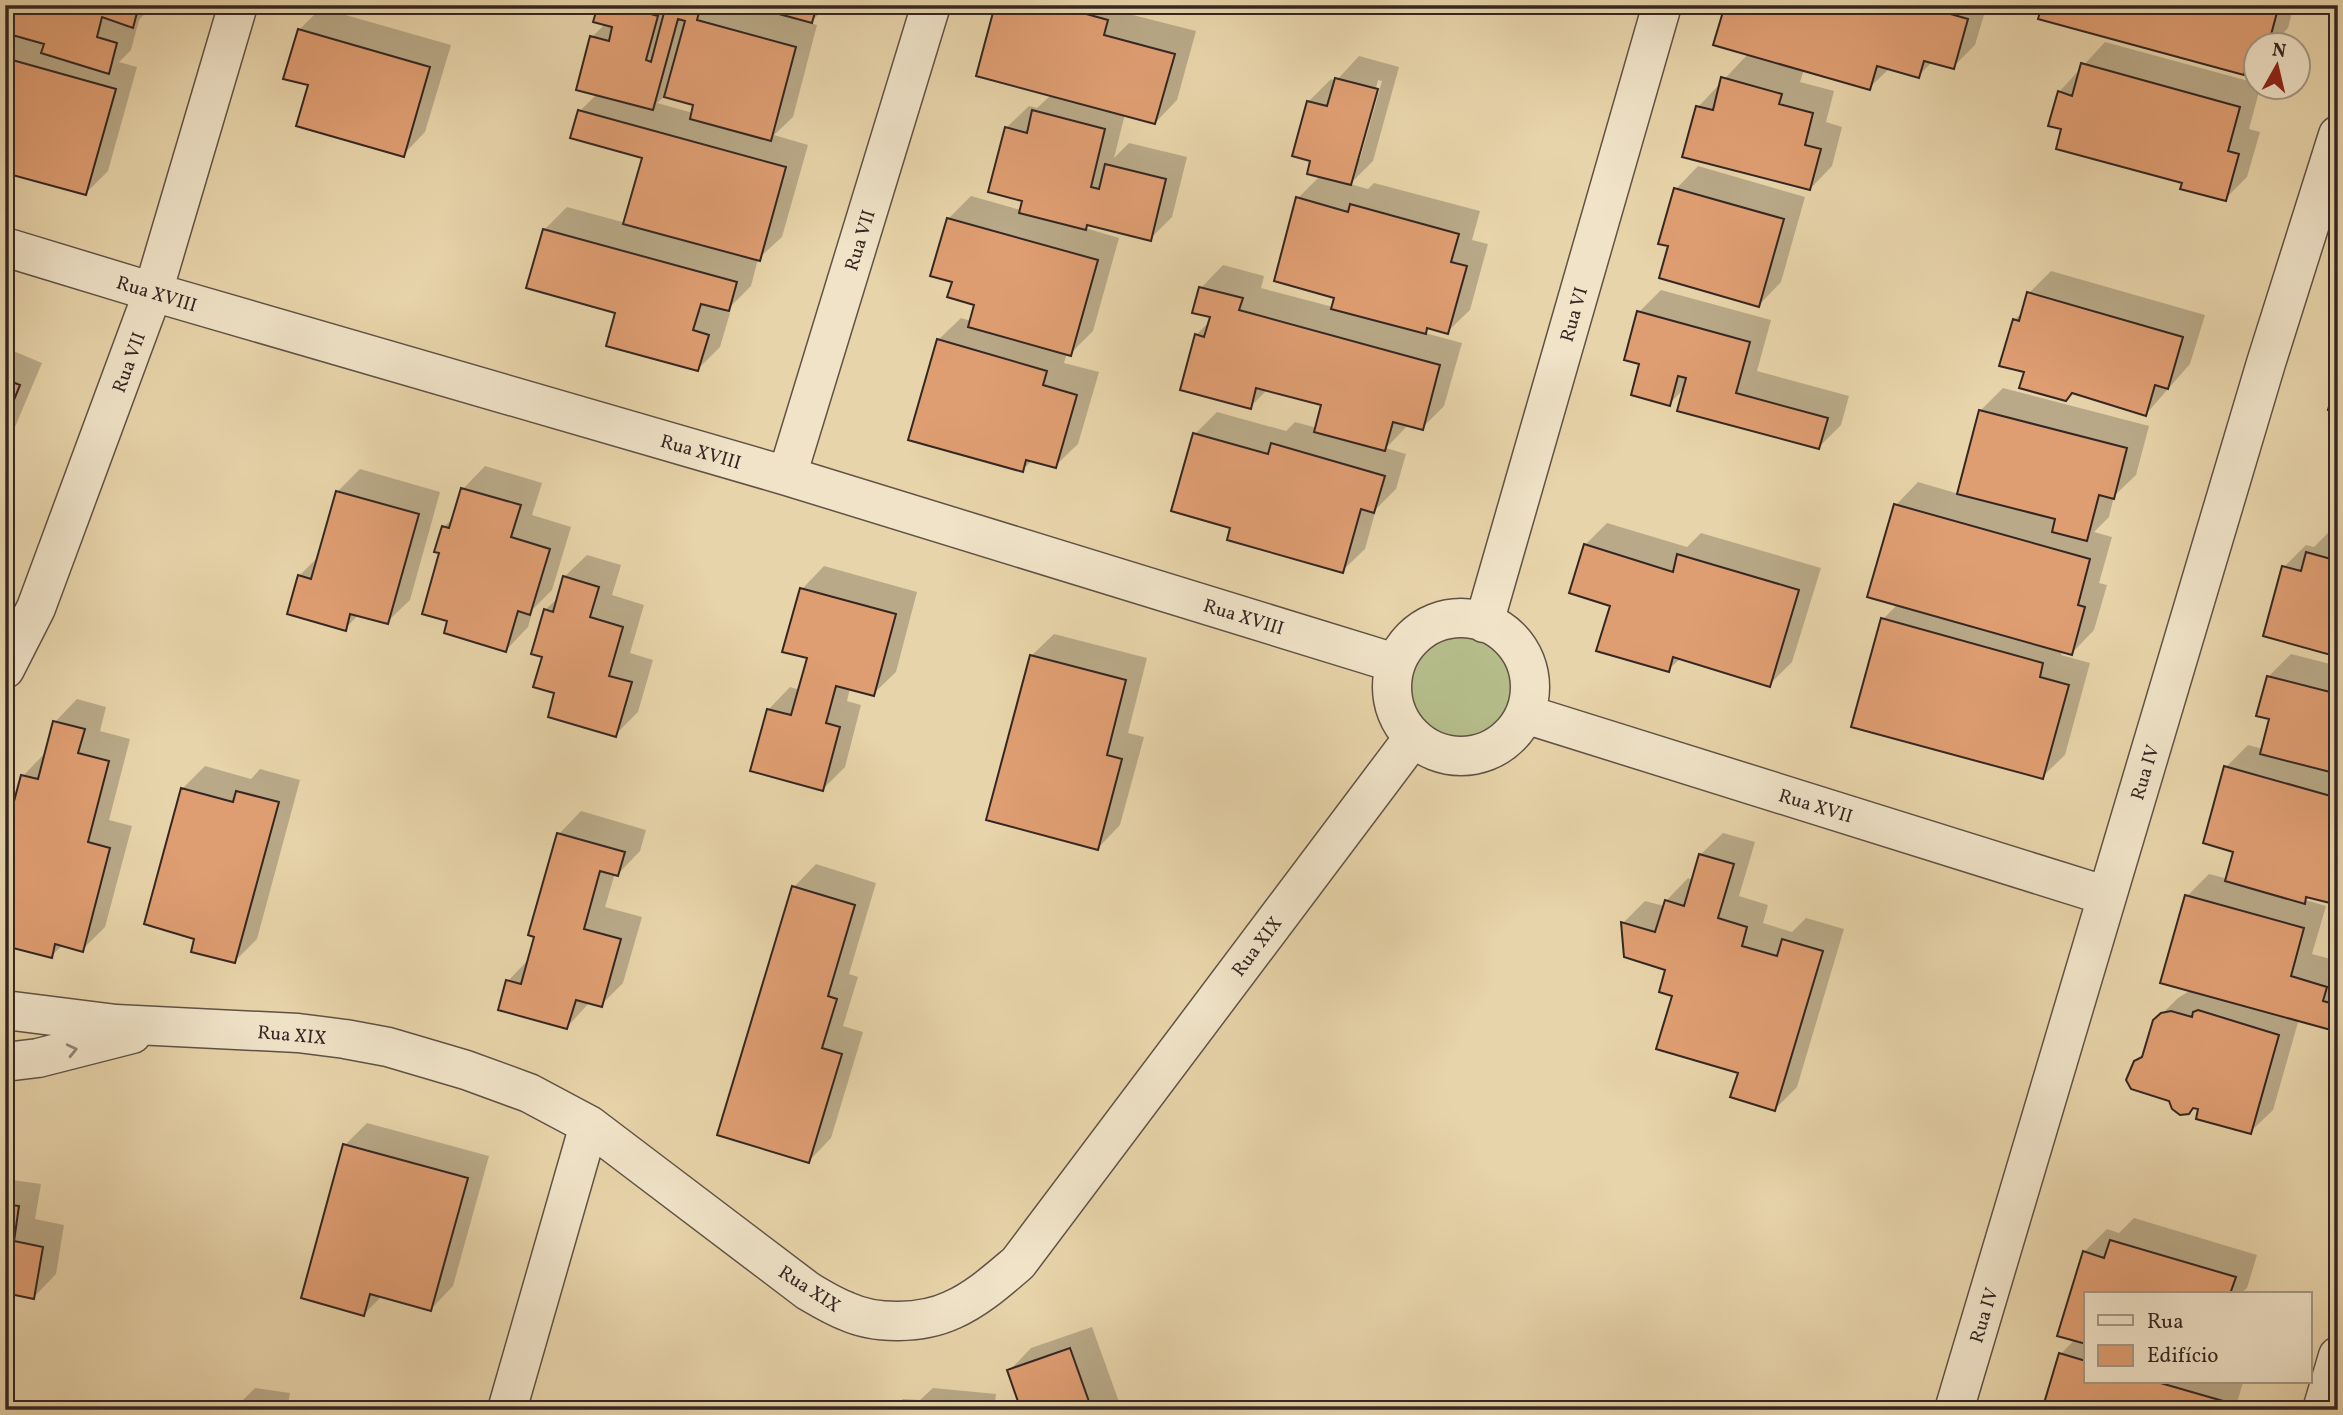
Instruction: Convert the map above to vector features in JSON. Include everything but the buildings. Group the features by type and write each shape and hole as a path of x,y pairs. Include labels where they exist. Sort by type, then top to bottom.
{"street":[{"name":"Rua VII","path":"5,669 36,608 153,292 238,5"},
{"name":"Rua VII","path":"787,476 931,5"},
{"name":"Rua VI","path":"1484,623 1662,5"},
{"name":"Rua IV","path":"1955,1410 2266,363 2338,135"},
{"name":"Rua XVIII","path":"5,247 787,476 1395,663"},
{"path":"1464,618 1484,623 1504,634 1520,650 1528,670 1530,693 1525,714 1513,733 1496,747 1475,755 1453,756 1431,750 1413,738 1400,722 1393,703 1391,682 1395,663 1406,644 1422,630 1442,621 1464,618"},
{"name":"Rua XVII","path":"1525,714 2107,896"},
{"name":"Rua XIX","path":"5,1010 116,1024 298,1033 388,1047 466,1070 529,1093 589,1125 808,1291 837,1307 867,1318 919,1319 951,1311 988,1288 1018,1263 1413,738"},
{"name":"Rua XIX","path":"5,1062 38,1058 158,1027"},
{"path":"507,1410 589,1125"},
{"path":"2322,1410 2338,1356"}],"green space":[{"path":"1461,630 1483,634 1502,647 1515,666 1519,688 1515,710 1502,729 1483,742 1461,746 1439,742 1420,729 1407,710 1403,688 1407,666 1420,647 1439,634"}]}
